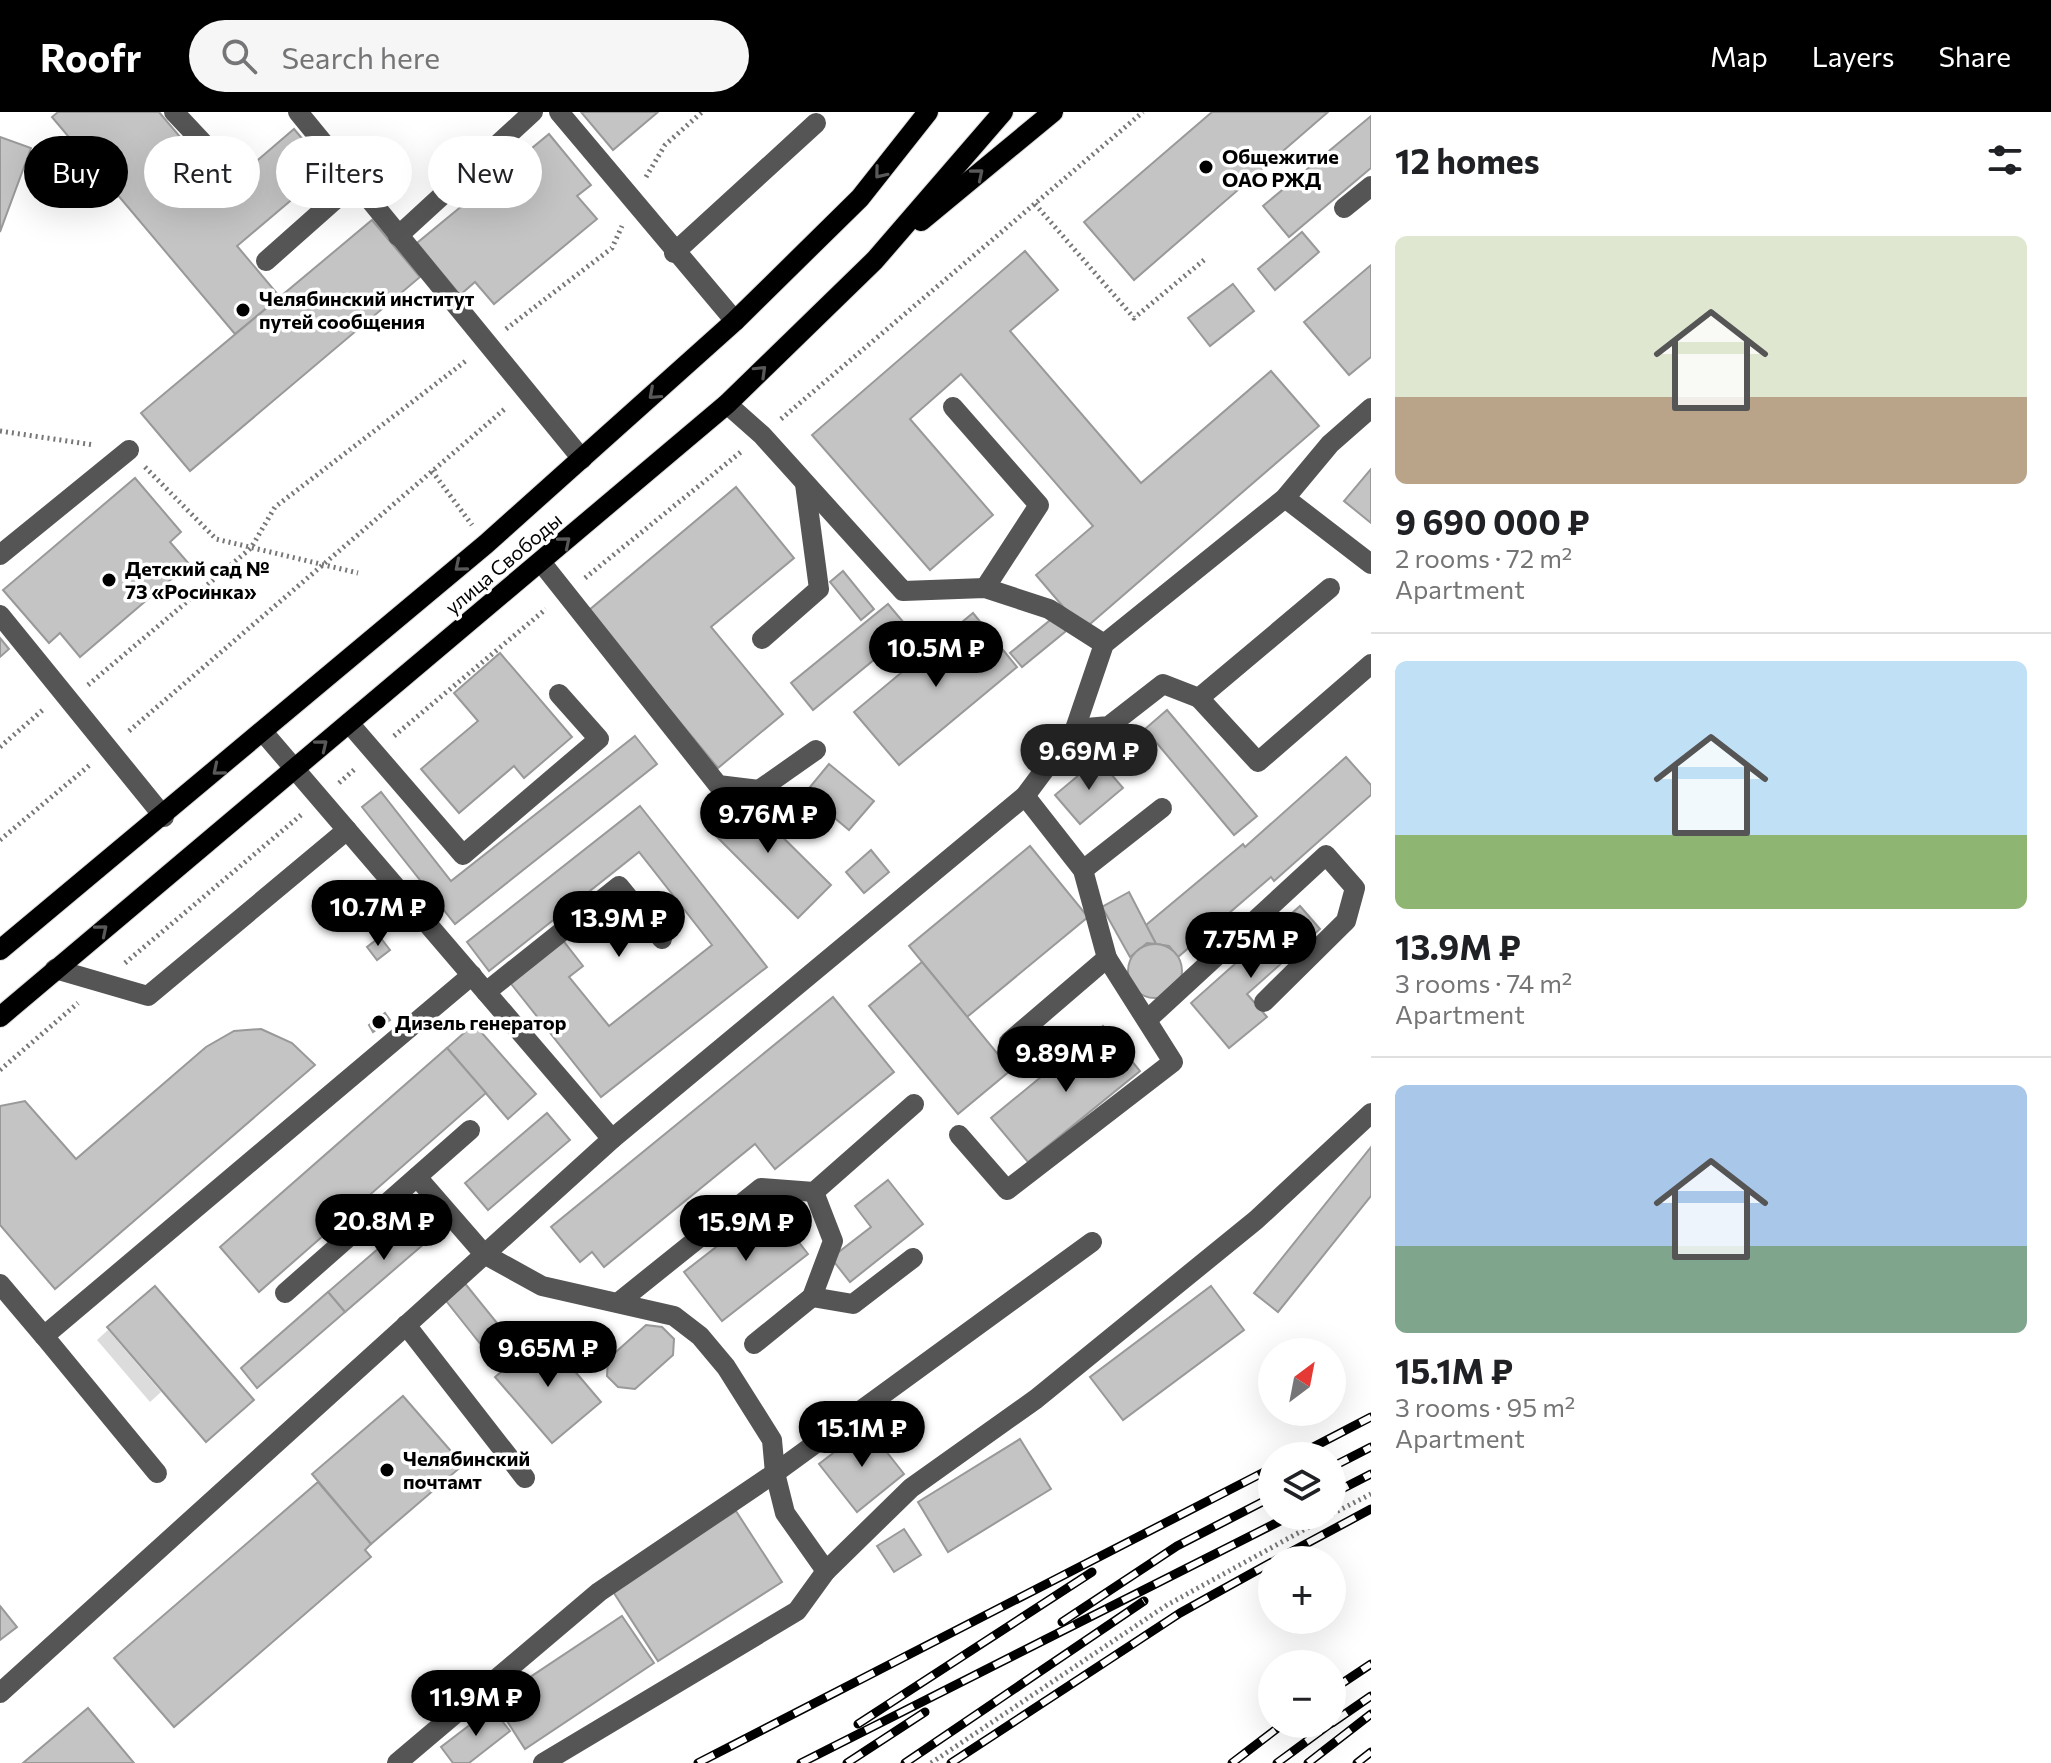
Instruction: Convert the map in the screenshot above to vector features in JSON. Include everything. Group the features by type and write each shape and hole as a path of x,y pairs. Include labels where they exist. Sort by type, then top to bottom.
{"main road":[{"name":"улица Свободы","path":"0,950 164,817 582,459 735,321 860,198 928,112"},
{"name":"улица Свободы","path":"0,1017 727,404 875,260 1003,112"},
{"path":"875,260 1053,112"}],"lane":[{"path":"174,112 197,136"},
{"path":"298,112 318,136"},
{"path":"398,236 533,112"},
{"path":"559,112 674,253 735,321"},
{"path":"674,253 816,123"},
{"path":"1344,208 1371,186"},
{"path":"266,261 326,208"},
{"path":"376,208 582,459"},
{"path":"727,404 762,435 903,591 985,588 1049,609 1104,644"},
{"path":"953,407 1039,505 985,588"},
{"path":"0,1693 612,1139 1025,796 1075,729 1104,644 1285,498 1330,444 1371,408"},
{"path":"0,555 129,450"},
{"path":"762,639 819,589 805,484"},
{"path":"1285,498 1371,564"},
{"path":"541,562 718,785 759,790 816,750"},
{"path":"1199,698 1330,588"},
{"path":"0,615 61,694 164,817"},
{"path":"1075,729 1109,726 1163,684 1199,698 1258,762 1371,664"},
{"path":"349,723 463,855 599,739 559,694"},
{"path":"263,732 612,1139"},
{"path":"959,1135 1007,1190 1173,1062 1107,958 1083,870 1025,796"},
{"path":"1083,870 1162,808"},
{"path":"55,969 148,996 347,830"},
{"path":"1147,1020 1326,855 1355,888 1346,921 1264,1002"},
{"path":"486,992 619,886 662,939"},
{"path":"1009,1042 1107,958"},
{"path":"44,1336 472,975"},
{"path":"619,1302 761,1188 814,1192 914,1104"},
{"path":"543,1763 797,1611 826,1571 911,1488 1036,1399 1232,1240 1371,1113"},
{"path":"285,1293 470,1130"},
{"path":"417,1177 484,1254 542,1286 674,1316 700,1336 726,1367 772,1440 775,1473 785,1513 826,1571"},
{"path":"754,1344 812,1297 833,1241 814,1192"},
{"path":"397,1763 599,1592 775,1473 1092,1242"},
{"path":"812,1297 853,1304 913,1258"},
{"path":"0,1284 157,1473"},
{"path":"406,1325 525,1478"}],"path":[{"path":"0,747 61,694 87,686 251,548 275,507 612,248 632,202 665,145 702,112"},
{"path":"1035,204 1134,318 1204,260"},
{"path":"0,840 526,390"},
{"path":"0,431 129,450 216,539 358,573"},
{"path":"1346,1507 1371,1494"},
{"path":"931,1763 1167,1605 1303,1530"}],"shaded area":[{"path":"108,1330 161,1392 150,1402 97,1340"}],"building":[{"path":"58,112 159,112 179,136 144,136 144,208 260,208 260,158 276,144 276,208 282,208 237,246 280,297 235,334 128,207 128,136 68,136 52,117"},
{"path":"581,112 658,112 613,150"},
{"name":"Общежитие ОАО РЖД","path":"1212,112 1328,112 1134,280 1084,222"},
{"path":"1371,116 1371,168 1289,237 1263,206"},
{"path":"294,129 300,136 286,136"},
{"path":"549,134 591,185 577,196 597,219 494,304 475,282 460,295 417,243 459,208 542,208 542,140"},
{"path":"0,137 24,146 24,167 0,232"},
{"path":"372,220 420,277 190,471 141,413"},
{"path":"1302,232 1319,252 1275,290 1258,269"},
{"path":"1025,251 1058,290 1010,331 1141,483 1271,371 1319,426 1083,630 1036,575 1093,526 961,374 910,419 993,515 930,570 812,435"},
{"path":"1371,265 1371,357 1349,375 1304,322"},
{"path":"1233,284 1254,311 1210,346 1188,318"},
{"path":"1371,469 1371,523 1344,501"},
{"path":"135,478 181,532 170,542 189,564 80,657 60,633 49,643 3,590"},
{"path":"736,487 794,558 711,627 783,714 718,768 588,611"},
{"path":"843,571 874,609 861,620 830,582"},
{"path":"888,604 910,630 813,710 791,683"},
{"path":"973,613 1017,667 899,765 854,712"},
{"path":"1054,617 1066,631 1022,667 1010,653"},
{"path":"0,638 9,649 0,657"},
{"path":"500,653 572,737 524,778 514,766 459,813 421,769 478,721 454,693"},
{"path":"1167,710 1257,816 1234,835 1145,729"},
{"path":"635,736 657,764 455,924 362,807 381,792 451,881"},
{"path":"1346,757 1371,785 1371,795 1274,881 1271,877 1178,957 1169,946 1156,944 1146,925 1243,844 1245,847"},
{"path":"1098,759 1123,788 1080,824 1055,795"},
{"path":"829,764 874,801 849,830 805,793"},
{"path":"737,792 831,885 798,918 705,825"},
{"path":"640,806 767,967 601,1097 508,980 561,938 583,966 569,977 609,1026 712,945 639,852 489,971 467,942"},
{"path":"1030,846 1088,917 967,1017 909,946"},
{"path":"871,850 889,872 864,893 846,872"},
{"path":"1129,892 1156,944 1147,943 1130,957 1102,907"},
{"path":"1300,906 1320,929 1247,994 1267,1017 1229,1048 1191,1003"},
{"path":"380,937 390,950 377,960 367,947"},
{"path":"1155,944 1174,952 1182,971 1174,990 1155,998 1136,990 1128,971 1136,952"},
{"path":"922,962 1011,1070 958,1114 869,1006"},
{"path":"833,997 894,1072 775,1169 755,1144 604,1267 592,1252 580,1262 551,1227"},
{"name":"Дизель генератор","path":"385,1013 390,1020 373,1032 369,1025"},
{"path":"474,1024 536,1094 508,1119 447,1048"},
{"path":"1103,1026 1140,1071 1028,1162 991,1118"},
{"path":"261,1029 292,1043 315,1065 55,1289 0,1225 0,1106 25,1101 76,1159 206,1047 234,1031"},
{"path":"447,1048 486,1093 259,1292 220,1247"},
{"path":"547,1113 570,1140 488,1210 465,1183"},
{"path":"1371,1147 1371,1196 1278,1312 1254,1293"},
{"path":"888,1180 923,1224 850,1282 831,1258 871,1227 855,1206"},
{"path":"770,1205 808,1254 722,1321 684,1272"},
{"path":"422,1211 439,1231 345,1312 328,1292"},
{"path":"463,1281 510,1339 490,1356 443,1297"},
{"path":"155,1286 254,1400 206,1442 107,1327"},
{"path":"1211,1286 1244,1330 1123,1420 1090,1377"},
{"path":"328,1292 345,1312 257,1388 241,1368"},
{"path":"646,1325 662,1327 674,1339 673,1355 635,1389 618,1387 607,1376 608,1359"},
{"path":"544,1335 601,1402 552,1443 495,1377"},
{"name":"Челябинский почтамт","path":"403,1396 463,1465 371,1544 312,1474"},
{"path":"867,1427 904,1474 857,1512 819,1464"},
{"path":"1020,1439 1051,1489 948,1552 918,1502"},
{"path":"318,1482 371,1544 365,1550 371,1557 174,1727 114,1658"},
{"path":"736,1511 782,1582 658,1661 612,1590"},
{"path":"904,1529 921,1555 894,1572 877,1546"},
{"path":"0,1606 17,1627 0,1640"},
{"path":"622,1616 654,1663 525,1749 494,1701"},
{"path":"88,1708 134,1763 23,1763"},
{"path":"492,1708 510,1731 469,1763 453,1763 441,1747"}],"railway":[{"path":"1323,1442 1371,1417"},
{"path":"1346,1460 1371,1447"},
{"path":"1346,1487 1371,1474"},
{"path":"698,1763 1258,1475"},
{"path":"1062,1622 1177,1546 1258,1504"},
{"path":"1302,1546 1371,1509"},
{"path":"801,1763 1262,1530"},
{"path":"951,1763 1180,1613 1258,1570"},
{"path":"858,1724 1092,1572"},
{"path":"905,1763 1144,1601"},
{"path":"1346,1681 1371,1664"},
{"path":"1346,1713 1371,1696"},
{"path":"847,1763 925,1712"},
{"path":"1308,1763 1371,1714"},
{"path":"1232,1763 1265,1738"},
{"path":"1277,1763 1311,1738"},
{"path":"1357,1763 1371,1752"}],"place":[{"name":"Общежитие ОАО РЖД","path":"1206,167"},
{"name":"Челябинский институт путей сообщения","path":"243,310"},
{"name":"Детский сад № 73 «Росинка»","path":"109,580"},
{"name":"Дизель генератор","path":"379,1022"},
{"name":"Челябинский почтамт","path":"387,1470"}]}
